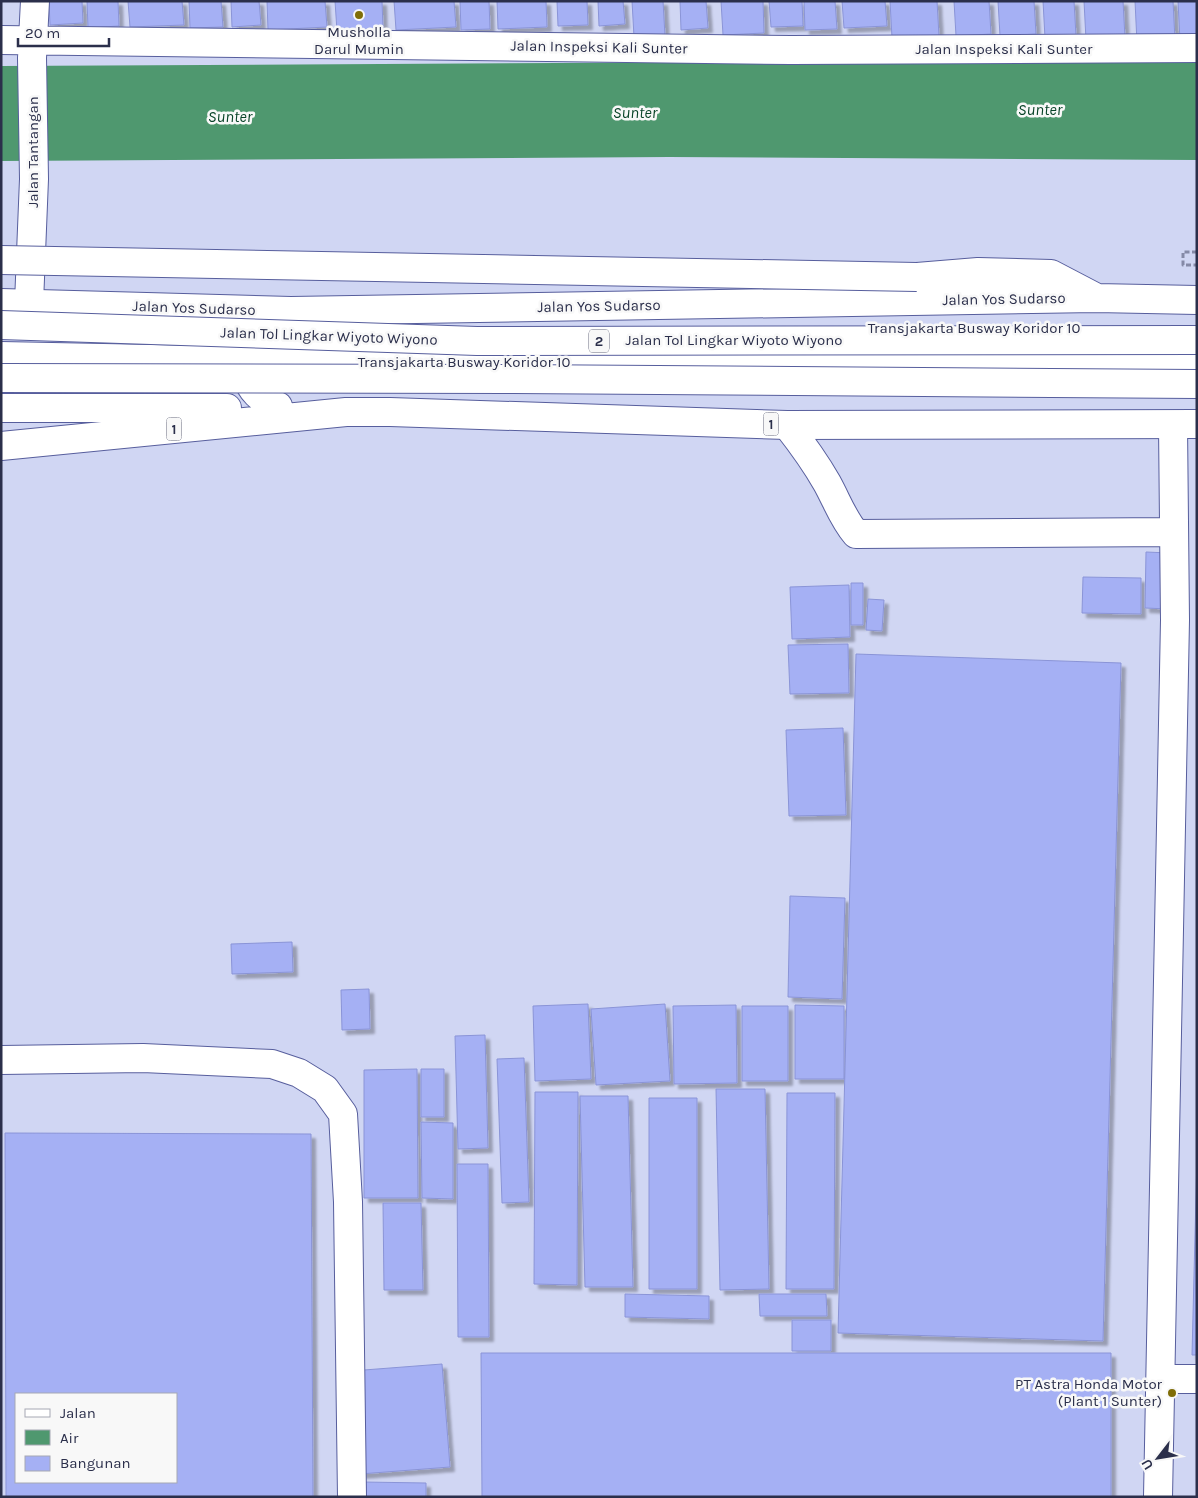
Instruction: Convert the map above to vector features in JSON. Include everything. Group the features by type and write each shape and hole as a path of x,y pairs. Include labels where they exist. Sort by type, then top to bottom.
{"main road":[{"name":"Jalan Tantangan","path":"29,303 34,179 33,49 35,1"},
{"name":"Jalan Inspeksi Kali Sunter","path":"1,40 33,49 791,50 1197,48"},
{"path":"1,260 917,277 978,272 1052,274 1096,298"},
{"name":"Jalan Yos Sudarso","path":"1,303 291,311 1096,298 1197,300"},
{"name":"Transjakarta Busway Koridor 10","path":"1,318 278,322 445,330 1197,329"},
{"path":"278,322 268,325 255,336 247,350 245,361 250,384 257,394 266,401 278,406"},
{"name":"Jalan Tol Lingkar Wiyoto Wiyono","path":"1,326 477,341 1197,340"},
{"name":"Transjakarta Busway Koridor 10","path":"1,356 245,361 1197,367"},
{"path":"1,378 524,379 1197,384"},
{"name":"1","path":"1,408 278,406 346,412 787,425 1185,425"},
{"name":"1","path":"8,442 346,412"},
{"path":"787,425 808,450 847,524 856,534 1173,532"},
{"path":"1158,1497 1160,1379 1186,621 1173,532 1185,425"},
{"path":"1,1060 143,1058 272,1064 299,1073 325,1089 343,1114 348,1202 352,1497"},
{"path":"1160,1379 1197,1380"}],"path":[{"path":"1197,252 1183,252 1184,264 1197,265"}],"water":[{"name":"Sunter","path":"1197,62 1197,160 669,157 1,161 1,66"}],"building":[{"path":"49,1 82,1 83,23 50,25"},
{"path":"87,1 118,1 119,26 88,28"},
{"path":"128,1 182,1 184,25 130,27"},
{"path":"189,1 221,1 223,27 190,28"},
{"path":"231,1 259,1 261,25 232,27"},
{"path":"267,1 325,1 327,27 268,30"},
{"name":"Musholla Darul Mumin","path":"335,1 382,1 383,28 337,31"},
{"path":"394,1 454,1 456,27 396,30"},
{"path":"460,1 489,1 490,29 461,30"},
{"path":"497,1 546,1 547,27 498,29"},
{"path":"557,1 587,1 588,25 558,26"},
{"path":"598,1 623,1 625,24 599,26"},
{"path":"632,1 663,1 665,36 634,37"},
{"path":"680,1 706,1 708,28 681,30"},
{"path":"721,1 763,1 764,33 723,35"},
{"path":"769,1 802,1 803,26 771,27"},
{"path":"804,1 835,1 837,29 805,30"},
{"path":"842,1 885,1 887,26 844,28"},
{"path":"890,1 937,1 939,36 892,38"},
{"path":"954,1 989,1 991,34 956,36"},
{"path":"998,1 1034,1 1036,34 1000,36"},
{"path":"1043,1 1074,1 1076,36 1045,38"},
{"path":"1084,1 1123,1 1125,38 1086,40"},
{"path":"1135,1 1173,1 1175,40 1137,43"},
{"path":"1178,1 1197,1 1197,40 1180,41"},
{"path":"1146,552 1170,553 1169,609 1145,608"},
{"path":"1083,577 1141,578 1141,614 1082,613"},
{"path":"851,583 863,583 863,625 851,625"},
{"path":"849,585 850,637 792,639 790,587"},
{"path":"868,599 884,600 882,631 866,630"},
{"path":"848,644 849,693 790,694 788,645"},
{"path":"856,654 1121,663 1103,1341 838,1333"},
{"path":"843,728 846,815 789,816 786,730"},
{"path":"790,896 845,898 842,999 788,997"},
{"path":"292,942 293,972 232,974 231,944"},
{"path":"369,989 370,1029 342,1030 341,990"},
{"path":"588,1004 591,1079 535,1081 533,1006"},
{"path":"665,1004 670,1081 596,1085 591,1009"},
{"path":"736,1005 737,1083 674,1084 673,1006"},
{"path":"795,1005 844,1006 844,1079 795,1079"},
{"path":"742,1006 788,1006 788,1081 742,1081"},
{"path":"485,1035 488,1148 458,1149 455,1036"},
{"path":"524,1058 529,1202 502,1203 497,1059"},
{"path":"417,1069 418,1198 364,1198 364,1070"},
{"path":"421,1069 444,1069 444,1117 421,1117"},
{"path":"716,1089 765,1089 769,1289 720,1290"},
{"path":"535,1092 578,1092 577,1285 534,1284"},
{"path":"787,1093 835,1093 834,1289 786,1289"},
{"path":"580,1096 628,1096 633,1287 585,1287"},
{"path":"649,1098 697,1098 697,1289 649,1289"},
{"path":"421,1122 453,1123 453,1199 422,1198"},
{"path":"5,1133 311,1134 313,1497 6,1497"},
{"path":"1197,1155 1197,1355 1192,1355"},
{"path":"457,1164 488,1164 489,1337 458,1337"},
{"path":"383,1203 421,1203 423,1290 384,1290"},
{"path":"625,1294 709,1296 709,1319 625,1317"},
{"path":"759,1294 826,1294 827,1316 760,1316"},
{"path":"792,1320 831,1320 831,1351 792,1351"},
{"path":"481,1353 1111,1353 1111,1497 482,1497"},
{"path":"442,1364 450,1467 360,1474 351,1371"},
{"path":"364,1482 426,1483 426,1497 364,1497"}],"place":[{"name":"Musholla Darul Mumin","path":"359,15"},
{"name":"PT Astra Honda Motor (Plant 1 Sunter)","path":"1172,1393"}]}
